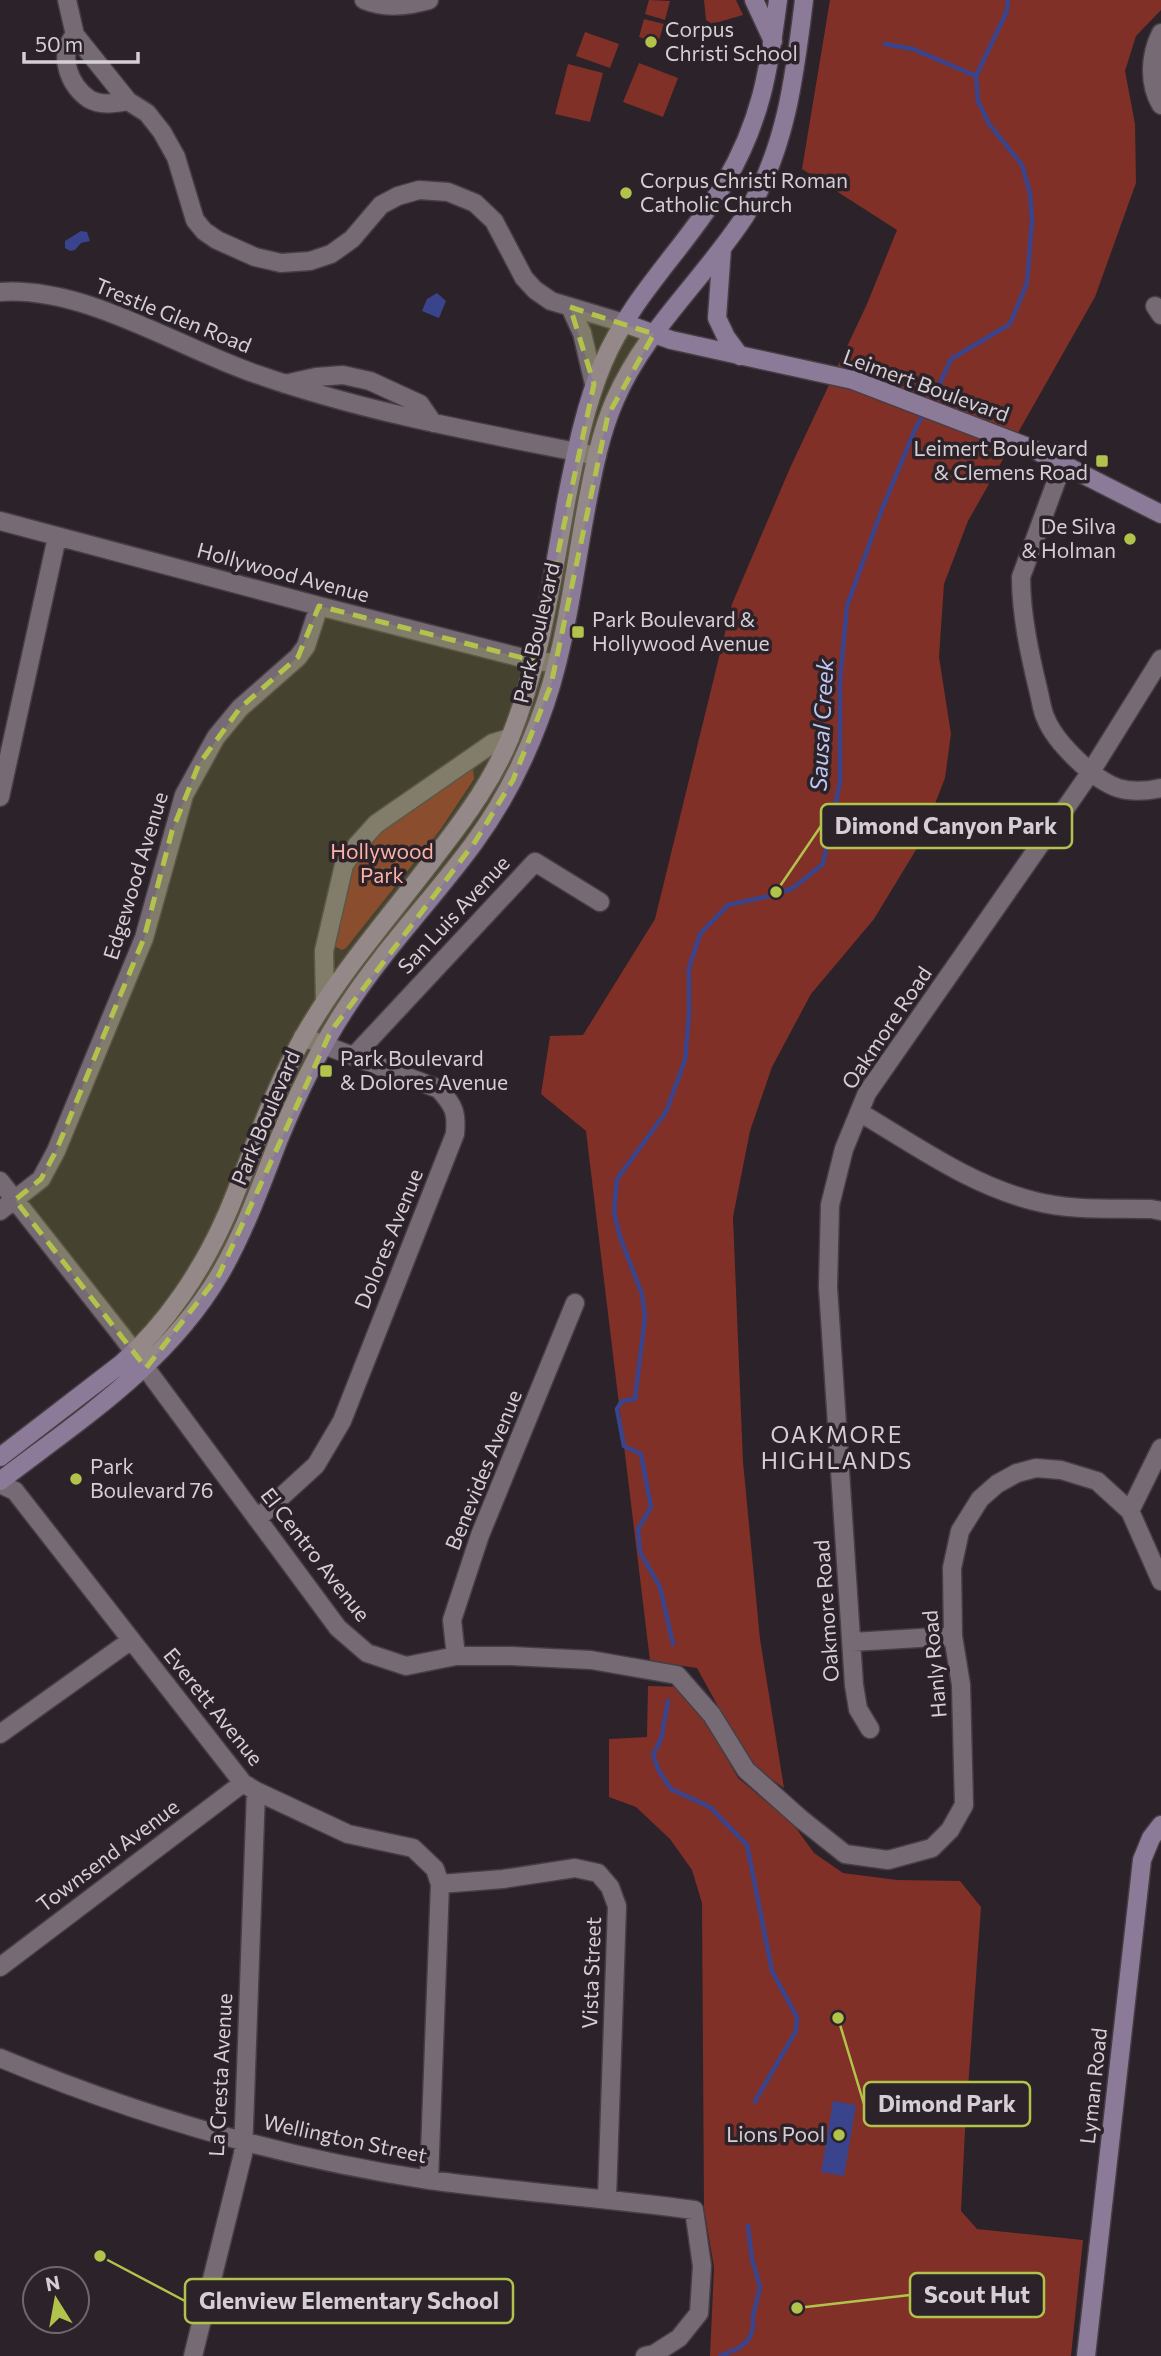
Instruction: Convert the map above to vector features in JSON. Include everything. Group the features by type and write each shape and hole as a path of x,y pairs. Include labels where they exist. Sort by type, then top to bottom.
{"main road":[{"path":"754,0 773,41"},
{"name":"Park Boulevard","path":"0,1457 134,1353 171,1310 202,1264 226,1216 254,1144 303,1037 325,1001 473,807 510,738 535,661 576,452 594,384 611,345 637,300 724,184 754,125 766,84 778,0"},
{"name":"Park Boulevard","path":"0,1483 146,1368 174,1338 219,1275 243,1231 298,1094 324,1044 366,979 475,842 497,809 527,751 556,663 597,456 608,415 639,354 722,248 746,214 767,173 779,140 796,61 804,0"},
{"path":"722,248 716,318 740,356"},
{"name":"Leimert Boulevard","path":"624,323 654,334 740,356 853,380 1033,449 1161,514"},
{"name":"Lyman Road","path":"1086,2356 1142,1860 1151,1838 1161,1825"}],"street":[{"path":"67,0 75,36 128,101 147,113 162,132 176,157 195,220 225,245 255,257 281,263 310,261 331,254 352,239 381,205 398,196 419,190 447,192 475,203 494,221 524,278 535,290 551,301 624,323"},
{"path":"364,0 393,6 429,0"},
{"path":"1161,33 1151,65 1155,95 1161,105"},
{"path":"75,36 68,43 66,64 74,84 90,100 108,104 128,101"},
{"name":"Trestle Glen Road","path":"0,292 16,291 90,304 254,374 348,403 597,456"},
{"path":"570,307 582,334 594,384"},
{"path":"285,384 316,376 343,375 370,381 420,404 433,423"},
{"path":"1063,463 1021,577 1021,594 1033,668 1046,720 1090,773 1119,788 1148,791 1161,788"},
{"name":"Hollywood Avenue","path":"0,521 319,606 535,661 556,663"},
{"path":"0,797 58,537"},
{"name":"Edgewood Avenue","path":"7,1206 41,1180 56,1151 144,938 172,831 184,795 199,764 216,737 240,708 298,657 306,646 319,606"},
{"name":"Oakmore Road","path":"870,1729 858,1709 854,1685 828,1273 830,1205 844,1149 867,1093 1090,773 1161,659"},
{"path":"325,1001 324,951 344,865 357,845 376,824 493,743 510,738"},
{"name":"San Luis Avenue","path":"355,1055 535,862 600,902"},
{"name":"Dolores Avenue","path":"257,1519 316,1465 342,1421 455,1134 456,1119 452,1104 439,1089 303,1037"},
{"path":"859,1112 981,1184 1025,1198 1086,1208 1161,1211"},
{"name":"El Centro Avenue","path":"0,1181 7,1206 146,1368 338,1628 367,1653 405,1666 456,1656 591,1660 677,1675 712,1715 746,1770 801,1819"},
{"name":"Benevides Avenue","path":"456,1656 452,1620 480,1535 575,1303"},
{"path":"1161,1448 1130,1511 1161,1581"},
{"name":"Hanly Road","path":"801,1819 845,1854 888,1860 932,1848 950,1830 964,1805 961,1685 953,1636 952,1568 960,1531 980,1499 997,1484 1017,1473 1037,1468 1061,1470 1097,1481 1130,1511"},
{"name":"Everett Avenue","path":"0,1483 15,1492 130,1641 249,1787 348,1834 413,1847 435,1869 440,1884"},
{"path":"852,1642 953,1636"},
{"path":"0,1734 130,1641"},
{"name":"Townsend Avenue","path":"0,1967 249,1787"},
{"name":"La Cresta Avenue","path":"193,2356 243,2154 249,1787"},
{"name":"Vista Street","path":"440,1884 503,1879 575,1868 598,1873 610,1887 617,1906 607,2198"},
{"path":"429,2180 440,1884"},
{"name":"Wellington Street","path":"0,2058 151,2114 334,2163 429,2180 607,2198 694,2210 702,2266 699,2313 679,2338 654,2354 645,2356"}],"highlighted area":[{"path":"570,307 654,334 608,415 551,685 513,780 475,842 331,1031 219,1275 146,1368 15,1200 41,1179 56,1151 144,938 172,831 199,764 240,708 298,657 319,606 535,661 594,384"}],"green space":[{"path":"649,0 670,1 665,20 645,14"},
{"path":"704,0 736,0 743,15 712,24 706,20"},
{"path":"830,0 1161,0 1161,10 1136,36 1125,71 1135,124 1136,183 1095,297 968,521 944,584 939,657 951,734 945,778 919,845 874,919 811,994 772,1067 750,1131 733,1217 743,1462 760,1639 784,1788 749,1763 697,1668 650,1661 586,1131 541,1094 550,1036 583,1035 655,919 732,604 790,468 867,304 897,230 802,169"},
{"path":"644,19 664,24 658,43 639,37"},
{"path":"585,32 619,44 610,68 576,56"},
{"path":"639,63 678,78 663,117 623,102"},
{"path":"568,64 603,73 590,122 555,114"},
{"name":"Hollywood Park","path":"469,767 473,769 474,779 440,830 346,948 342,950 336,947 334,943 350,875 367,843 393,820"},
{"path":"648,1686 687,1687 738,1778 793,1824 814,1853 843,1873 897,1880 960,1881 981,1907 961,2211 977,2229 1083,2240 1071,2356 710,2356 714,2267 704,2209 702,1903 692,1870 670,1839 636,1807 609,1797 609,1739 647,1737"}],"water":[{"path":"81,231 87,232 90,241 81,243 75,250 65,248 65,241"},
{"path":"437,293 446,301 439,318 422,311 427,299"},
{"path":"833,2101 856,2105 844,2176 821,2172"}],"waterway":[{"name":"Sausal Creek","path":"930,405 951,359 1010,324 1027,283 1032,221 1030,193 1022,165 989,124 978,101 976,76 1007,11 1008,0"},
{"path":"885,44 913,49 976,76"},
{"name":"Sausal Creek","path":"673,1644 660,1587 640,1552 638,1529 651,1507 641,1454 624,1446 617,1409 622,1401 635,1399 645,1317 642,1294 620,1237 614,1212 617,1179 666,1112 685,1060 689,968 700,934 728,905 793,888 823,864 840,782 840,680 847,606 882,509 916,427 925,412"},
{"name":"Sausal Creek","path":"668,1701 661,1739 653,1755 659,1771 671,1789 710,1807 747,1845 772,1971 797,2017 796,2031 755,2101"},
{"name":"Sausal Creek","path":"720,2356 739,2348 749,2339 753,2328 760,2287 752,2259 748,2226"}],"place":[{"name":"Corpus Christi School","path":"651,42"},
{"name":"Corpus Christi Roman Catholic Church","path":"626,193"},
{"name":"Leimert Boulevard & Clemens Road","path":"1102,461"},
{"name":"De Silva & Holman","path":"1130,539"},
{"name":"Park Boulevard & Hollywood Avenue","path":"578,632"},
{"name":"Dimond Canyon Park","path":"776,892"},
{"name":"Park Boulevard & Dolores Avenue","path":"326,1071"},
{"name":"Park Boulevard 76","path":"76,1479"},
{"name":"Dimond Park","path":"838,2018"},
{"name":"Lions Pool","path":"839,2135"},
{"name":"Glenview Elementary School","path":"100,2256"},
{"name":"Scout Hut","path":"797,2308"}],"district":[{"name":"OAKMORE HIGHLANDS","path":"837,1448"}]}
